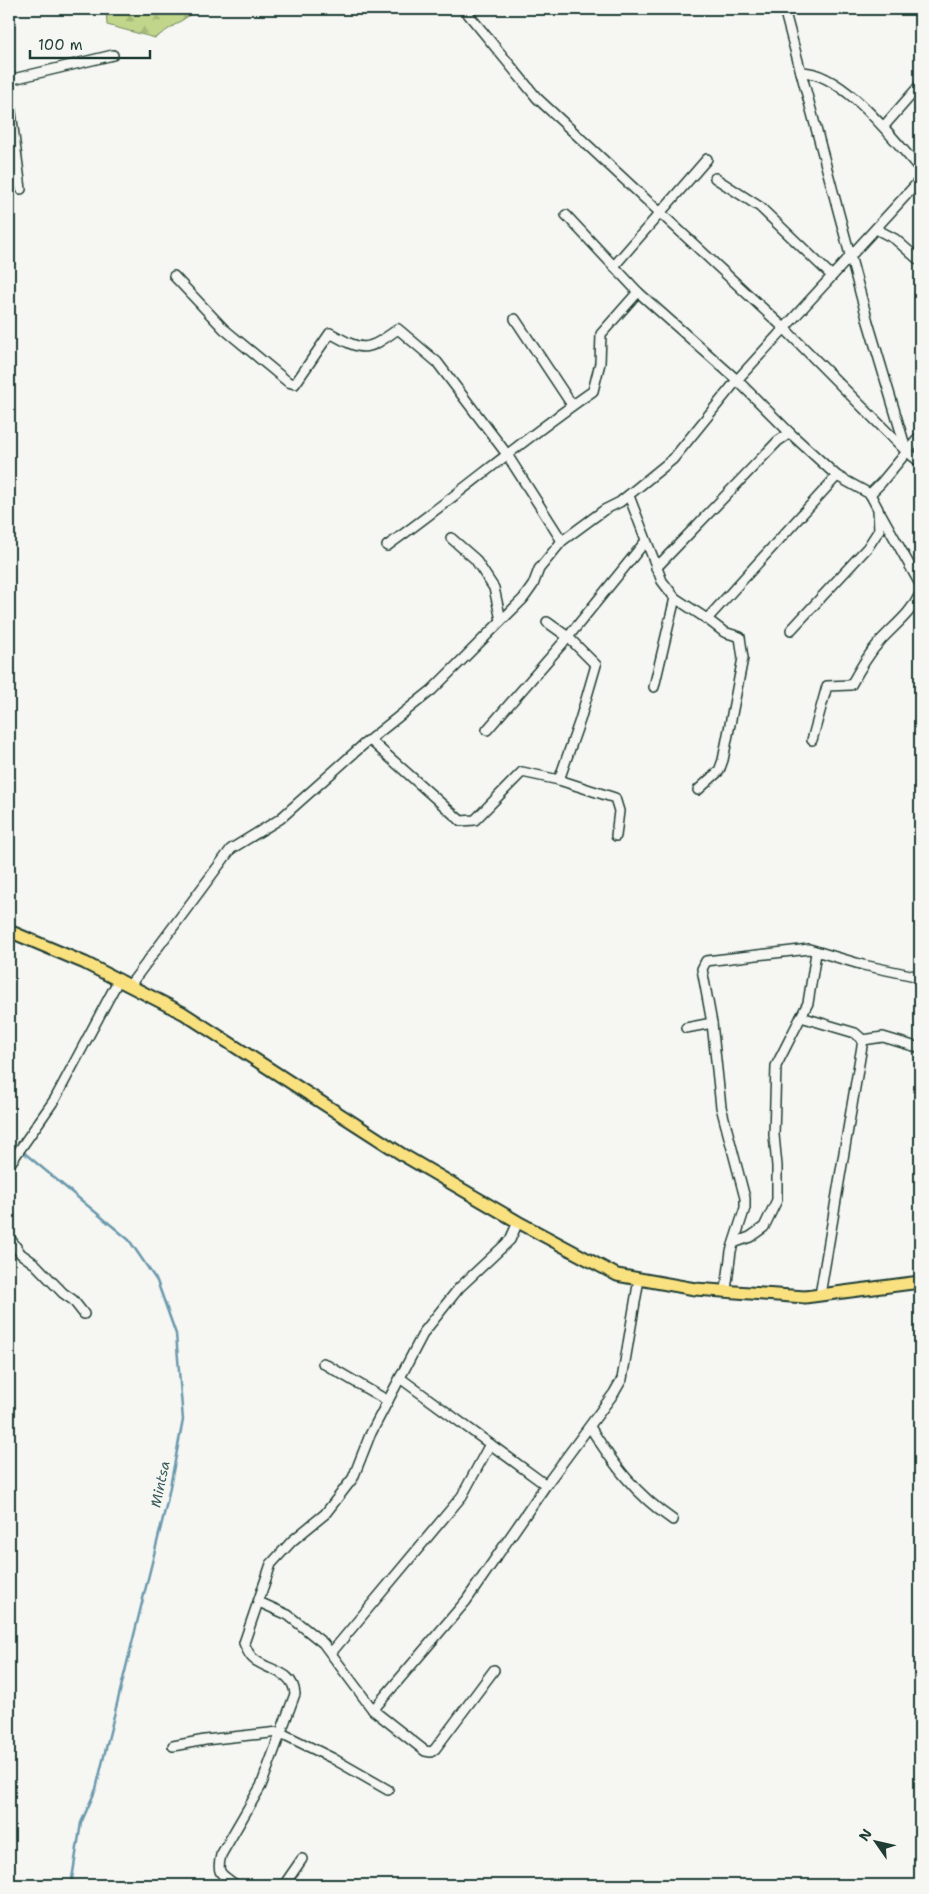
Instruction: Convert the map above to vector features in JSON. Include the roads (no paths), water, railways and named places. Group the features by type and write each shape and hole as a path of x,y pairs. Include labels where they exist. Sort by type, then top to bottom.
{"main road":[{"path":"9,932 85,963 183,1013 403,1155 518,1222 617,1275 695,1289 805,1297 920,1282"}],"street":[{"path":"464,9 537,98 659,214 785,329 906,451 920,462"},
{"path":"784,9 850,255 906,451"},
{"path":"9,80 113,55"},
{"path":"801,72 817,73 833,81 884,126 920,169"},
{"path":"884,126 920,85"},
{"path":"9,97 20,189"},
{"path":"614,266 707,159"},
{"path":"715,178 760,206 832,276"},
{"path":"130,985 231,849 280,819 370,740 432,690 523,599 534,585 539,569 562,541 604,510 628,496 673,459 737,380 920,180"},
{"path":"566,215 638,292 737,380 790,433 837,476 870,494 920,584"},
{"path":"876,229 895,239 920,261"},
{"path":"174,276 224,329 288,382 295,384 330,333 358,348 376,345 398,329 437,362 506,453 562,541"},
{"path":"386,546 442,506 506,453 593,392 600,363 601,334 638,292"},
{"path":"515,319 572,405"},
{"path":"656,568 721,499 778,442 790,433"},
{"path":"870,494 882,483 920,436"},
{"path":"707,619 837,476"},
{"path":"628,496 656,568 662,581 675,598 724,632 740,637 743,658 724,760 719,772 698,790"},
{"path":"791,630 868,546 879,530 878,509"},
{"path":"451,538 475,559 494,588 501,620"},
{"path":"487,730 568,637 645,542"},
{"path":"812,740 827,686 851,685 876,646 914,607 920,594"},
{"path":"654,687 675,598"},
{"path":"547,622 568,637 596,665 580,720 559,780"},
{"path":"370,740 461,821 475,820 522,772 559,780 614,798 619,811 616,836"},
{"path":"726,1290 732,1251 745,1208 745,1198 721,1107 712,1023 702,969 706,960 809,949 816,953 920,977"},
{"path":"736,1242 750,1238 764,1226 777,1200 777,1166 774,1135 776,1066 808,1003 816,953"},
{"path":"9,1165 55,1099 119,979"},
{"path":"801,1018 855,1033 863,1040 883,1037 920,1048"},
{"path":"686,1028 712,1023"},
{"path":"820,1295 863,1040"},
{"path":"236,1885 221,1875 218,1867 221,1855 261,1786 279,1732 295,1694 294,1684 285,1674 257,1662 249,1654 244,1643 272,1564 292,1541 325,1514 352,1478 370,1435 424,1332 459,1288 510,1240 518,1222"},
{"path":"9,1237 21,1254 36,1264 62,1294 73,1300 84,1314"},
{"path":"373,1710 466,1601 622,1379 639,1280"},
{"path":"323,1363 388,1401"},
{"path":"400,1378 546,1485"},
{"path":"590,1426 618,1470 654,1507 673,1520"},
{"path":"331,1653 462,1496 490,1444"},
{"path":"259,1602 288,1615 323,1644 373,1710 424,1751 431,1752 436,1749 494,1670"},
{"path":"173,1746 204,1740 279,1732 332,1758 388,1790"},
{"path":"284,1885 302,1859"}],"waterway":[{"name":"Mintsa","path":"9,1151 17,1149"},
{"name":"Mintsa","path":"22,1151 129,1240 157,1281 176,1334 183,1420 167,1502 96,1789 81,1823 71,1885"}]}
